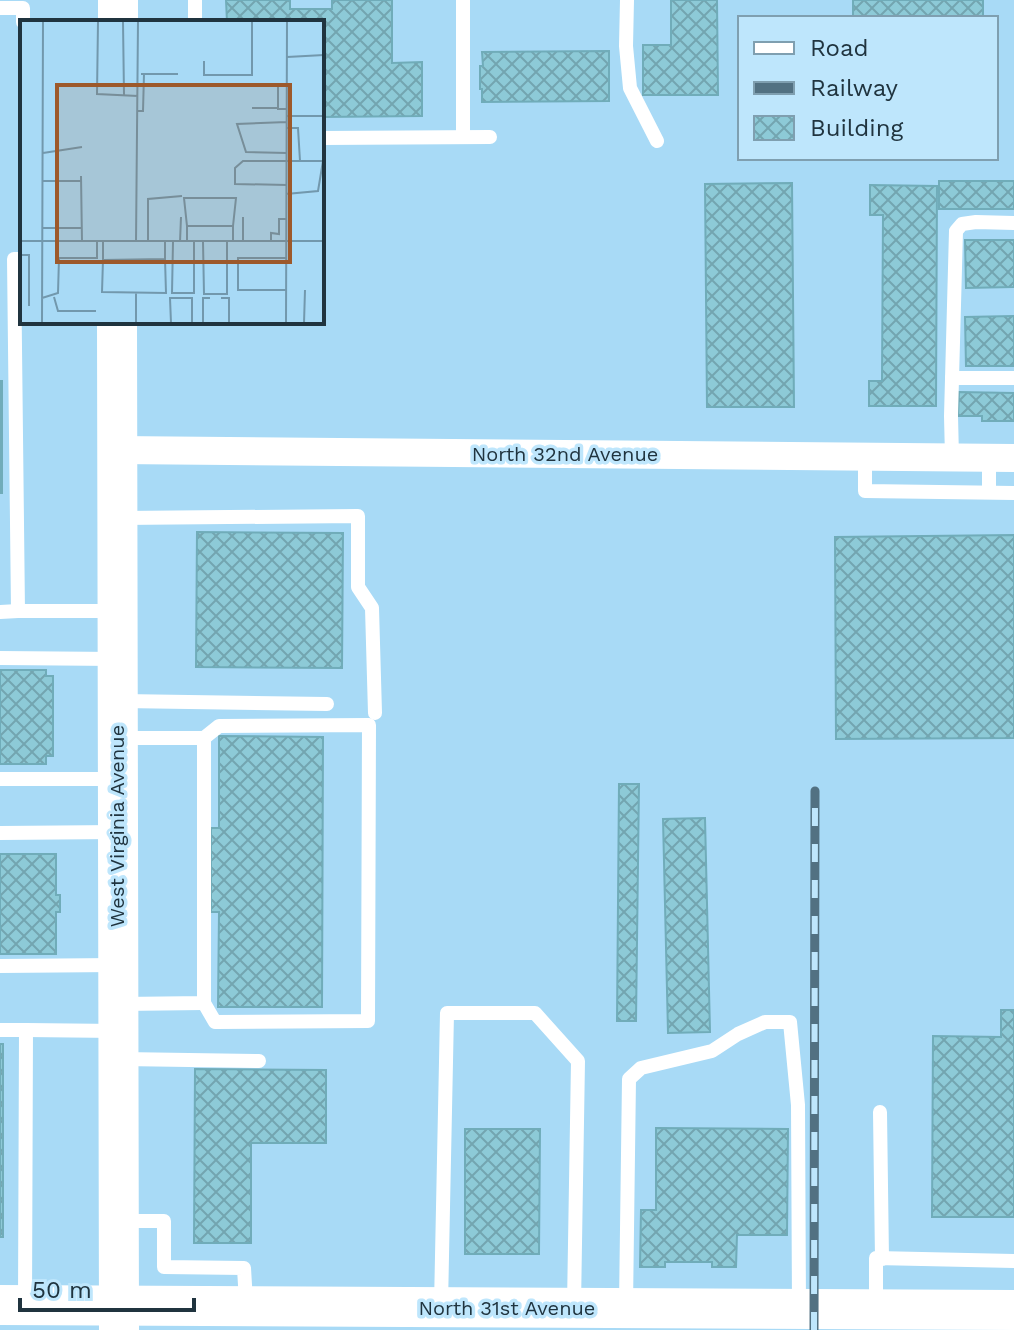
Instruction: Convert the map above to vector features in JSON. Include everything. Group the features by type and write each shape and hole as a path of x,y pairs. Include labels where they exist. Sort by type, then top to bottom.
{"street":[{"name":"West Virginia Avenue","path":"117,324 118,1318"},
{"name":"North 32nd Avenue","path":"117,450 1002,458"},
{"name":"North 31st Avenue","path":"12,1305 118,1318 246,1306 387,1313 441,1308 574,1320 626,1309 801,1313 876,1309 1014,1310"}],"lane":[{"path":"463,0 463,137"},
{"path":"627,0 626,46 630,88 657,141"},
{"path":"0,8 23,8 23,20"},
{"path":"324,138 490,137"},
{"path":"952,457 956,231 962,224 976,222 1014,223"},
{"path":"12,259 18,611"},
{"path":"952,378 1014,378"},
{"path":"865,457 865,491 1014,493"},
{"path":"989,492 1002,458"},
{"path":"117,518 358,516 358,587 372,608 375,713"},
{"path":"0,612 117,611"},
{"path":"0,658 117,659"},
{"path":"117,719 327,704"},
{"path":"117,719 204,738"},
{"path":"369,725 368,1021 215,1022 204,1003 204,738 219,726 369,725"},
{"path":"0,779 117,779"},
{"path":"0,833 117,832"},
{"path":"0,966 118,1015 259,1061"},
{"path":"0,1030 26,1030 204,1003"},
{"path":"441,1308 447,1013 535,1013 578,1061 574,1320"},
{"path":"626,1309 629,1079 641,1068 712,1051 738,1034 765,1022 790,1022 798,1105 801,1313"},
{"path":"12,1305 26,1030"},
{"path":"880,1112 882,1259"},
{"path":"118,1221 164,1221 164,1267 244,1268 246,1306"},
{"path":"876,1309 876,1258 1014,1261"}],"building":[{"path":"226,0 290,0 290,9 332,9 332,0 392,0 392,63 422,62 422,116 324,117 324,20 227,20"},
{"path":"671,0 717,0 718,95 643,95 643,45 671,45"},
{"path":"853,0 983,0 983,16 853,16"},
{"path":"609,51 609,101 482,102 482,52"},
{"path":"939,181 1014,181 1014,209 939,209"},
{"path":"792,183 794,407 707,407 705,184"},
{"path":"870,185 937,186 936,406 869,406 869,381 882,381 883,215 870,215"},
{"path":"965,240 1014,240 1014,287 966,288"},
{"path":"1014,316 1014,366 966,366 965,317"},
{"path":"2,381 2,493 0,493"},
{"path":"959,392 1014,393 1014,421 982,421 982,416 958,416"},
{"path":"197,532 343,533 342,668 196,667"},
{"path":"1014,535 1014,738 836,739 835,537"},
{"path":"0,670 46,670 46,676 53,676 53,756 46,756 46,764 0,764"},
{"path":"219,736 323,737 322,1007 218,1007 219,912 211,912 211,828 219,828"},
{"path":"619,784 639,784 636,1021 617,1021"},
{"path":"705,818 710,1032 668,1033 663,819"},
{"path":"0,854 56,854 56,895 60,895 60,912 56,912 56,954 0,954"},
{"path":"1001,1010 1014,1010 1014,1217 932,1217 933,1036 1001,1037"},
{"path":"0,1044 3,1044 3,1237 0,1237"},
{"path":"195,1069 326,1070 326,1143 251,1143 251,1243 194,1243"},
{"path":"656,1128 788,1129 787,1235 737,1235 736,1267 712,1267 712,1262 665,1262 665,1267 640,1267 641,1210 656,1210"},
{"path":"465,1129 540,1129 539,1254 465,1254"}],"railway":[{"path":"814,1330 815,791"}]}
